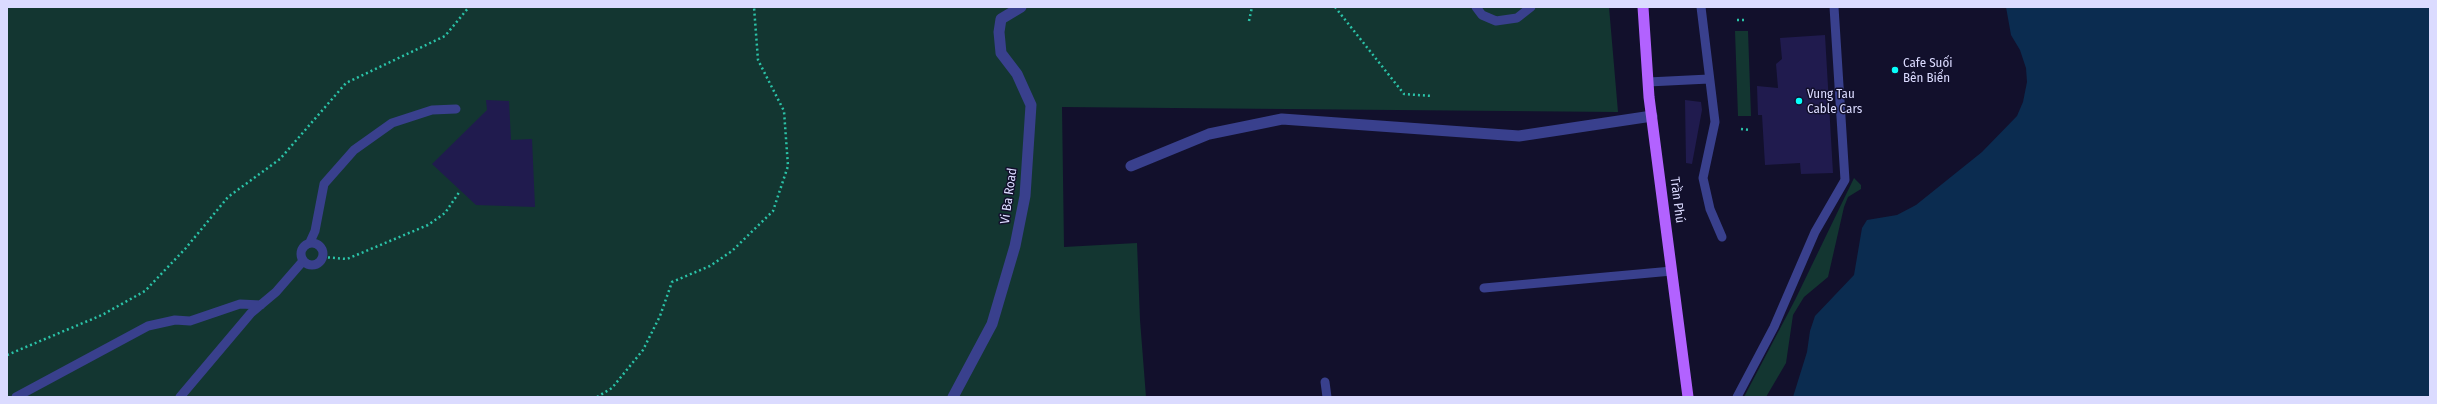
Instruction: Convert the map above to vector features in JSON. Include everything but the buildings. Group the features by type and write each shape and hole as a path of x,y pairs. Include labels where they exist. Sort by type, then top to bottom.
{"main road":[{"name":"Trần Phú","path":"1643,7 1648,82 1688,397"}],"street":[{"name":"Vi Ba Road","path":"953,397 992,324 1015,246 1025,196 1031,105 1017,74 1001,53 999,32 1001,19 1022,7"},
{"path":"1131,166 1210,134 1282,119 1520,136 1652,116"}],"lane":[{"path":"1476,7 1482,15 1496,21 1517,18 1531,7"},
{"path":"1702,7 1715,122 1703,178 1710,209 1722,237"},
{"path":"1737,397 1774,327 1815,232 1845,180 1834,7"},
{"path":"1648,82 1709,79"},
{"path":"310,242 320,246 323,257 316,264 308,264 303,261 301,249 310,242 315,231 324,184 354,150 392,123 432,110 456,109"},
{"path":"180,397 251,313 261,305 303,261"},
{"path":"1484,288 1672,271"},
{"path":"16,397 148,326 175,320 190,321 240,304 261,305"},
{"path":"1325,382 1327,397"}],"path":[{"path":"7,355 102,315 145,290 186,249 228,197 280,160 346,83 445,36 469,7"},
{"path":"597,397 612,388 643,350 660,316 672,282 716,262 732,251 773,211 788,166 784,110 758,60 754,7"},
{"path":"1249,21 1252,7"},
{"path":"1334,7 1404,94 1432,96"},
{"path":"1737,20 1747,20"},
{"path":"1741,129 1750,130"},
{"path":"323,257 348,259 422,228 445,213 460,191"}],"green space":[{"path":"7,7 1609,7 1618,112 1062,107 1064,247 1137,243 1140,320 1146,397 7,397"},
{"path":"1735,31 1748,31 1751,116 1738,116"},
{"path":"1854,178 1861,185 1861,189 1848,197 1844,207 1828,277 1804,297 1793,315 1786,363 1766,397 1744,397 1795,300"}],"water":[{"path":"2006,7 2430,7 2430,397 1793,397 1807,352 1810,331 1815,316 1854,275 1862,228 1867,220 1897,215 1916,205 1982,152 2017,116 2023,102 2027,82 2026,68 2020,50 2011,35"}],"place":[{"name":"Cafe Suối Bên Biển","path":"1895,70"},
{"name":"Vung Tau Cable Cars","path":"1799,101"}]}
